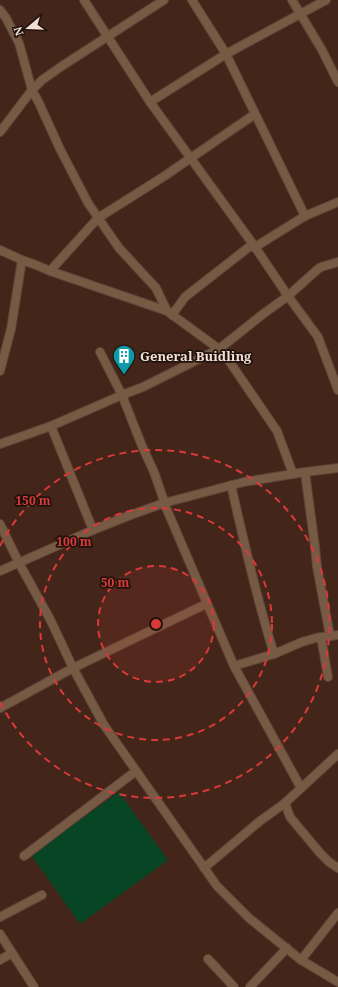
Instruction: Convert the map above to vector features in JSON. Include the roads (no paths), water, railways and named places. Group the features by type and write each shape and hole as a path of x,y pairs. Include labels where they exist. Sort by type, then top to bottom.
{"street":[{"path":"84,0 150,102 318,337 338,390"},
{"path":"0,132 32,90 42,80 164,0"},
{"path":"192,0 226,54 305,216"},
{"path":"292,0 322,50 338,82"},
{"path":"150,102 226,54 326,0"},
{"path":"0,10 6,18 19,43 32,90 88,203 119,248 156,288 170,313"},
{"path":"50,271 98,218 163,177 255,114"},
{"path":"170,313 185,297 249,247 255,247 305,216 338,202"},
{"path":"0,250 50,271 170,313 219,349 225,355 277,431 293,474"},
{"path":"0,370 11,329 22,260"},
{"path":"0,444 50,426 143,387 219,349 288,296 318,269 338,262"},
{"path":"100,352 122,395 154,472 164,503 206,604 234,666 301,788"},
{"path":"50,426 92,530"},
{"path":"0,571 92,530 164,503 244,482 338,468"},
{"path":"234,666 274,654 302,642 334,635 317,567 305,472"},
{"path":"231,485 248,561 274,654"},
{"path":"0,524 104,726 217,886 249,918 301,960 338,982"},
{"path":"0,708 73,668 206,604"},
{"path":"321,637 328,677"},
{"path":"204,868 260,821 285,803 338,754"},
{"path":"24,856 136,771"},
{"path":"285,803 290,817 320,854 338,868"},
{"path":"0,917 42,895"},
{"path":"301,960 338,913"},
{"path":"0,934 34,987"},
{"path":"250,987 287,948"},
{"path":"0,960 12,953"},
{"path":"208,959 234,987"}],"place":[{"name":"General Buidling","path":"124,376"}]}
